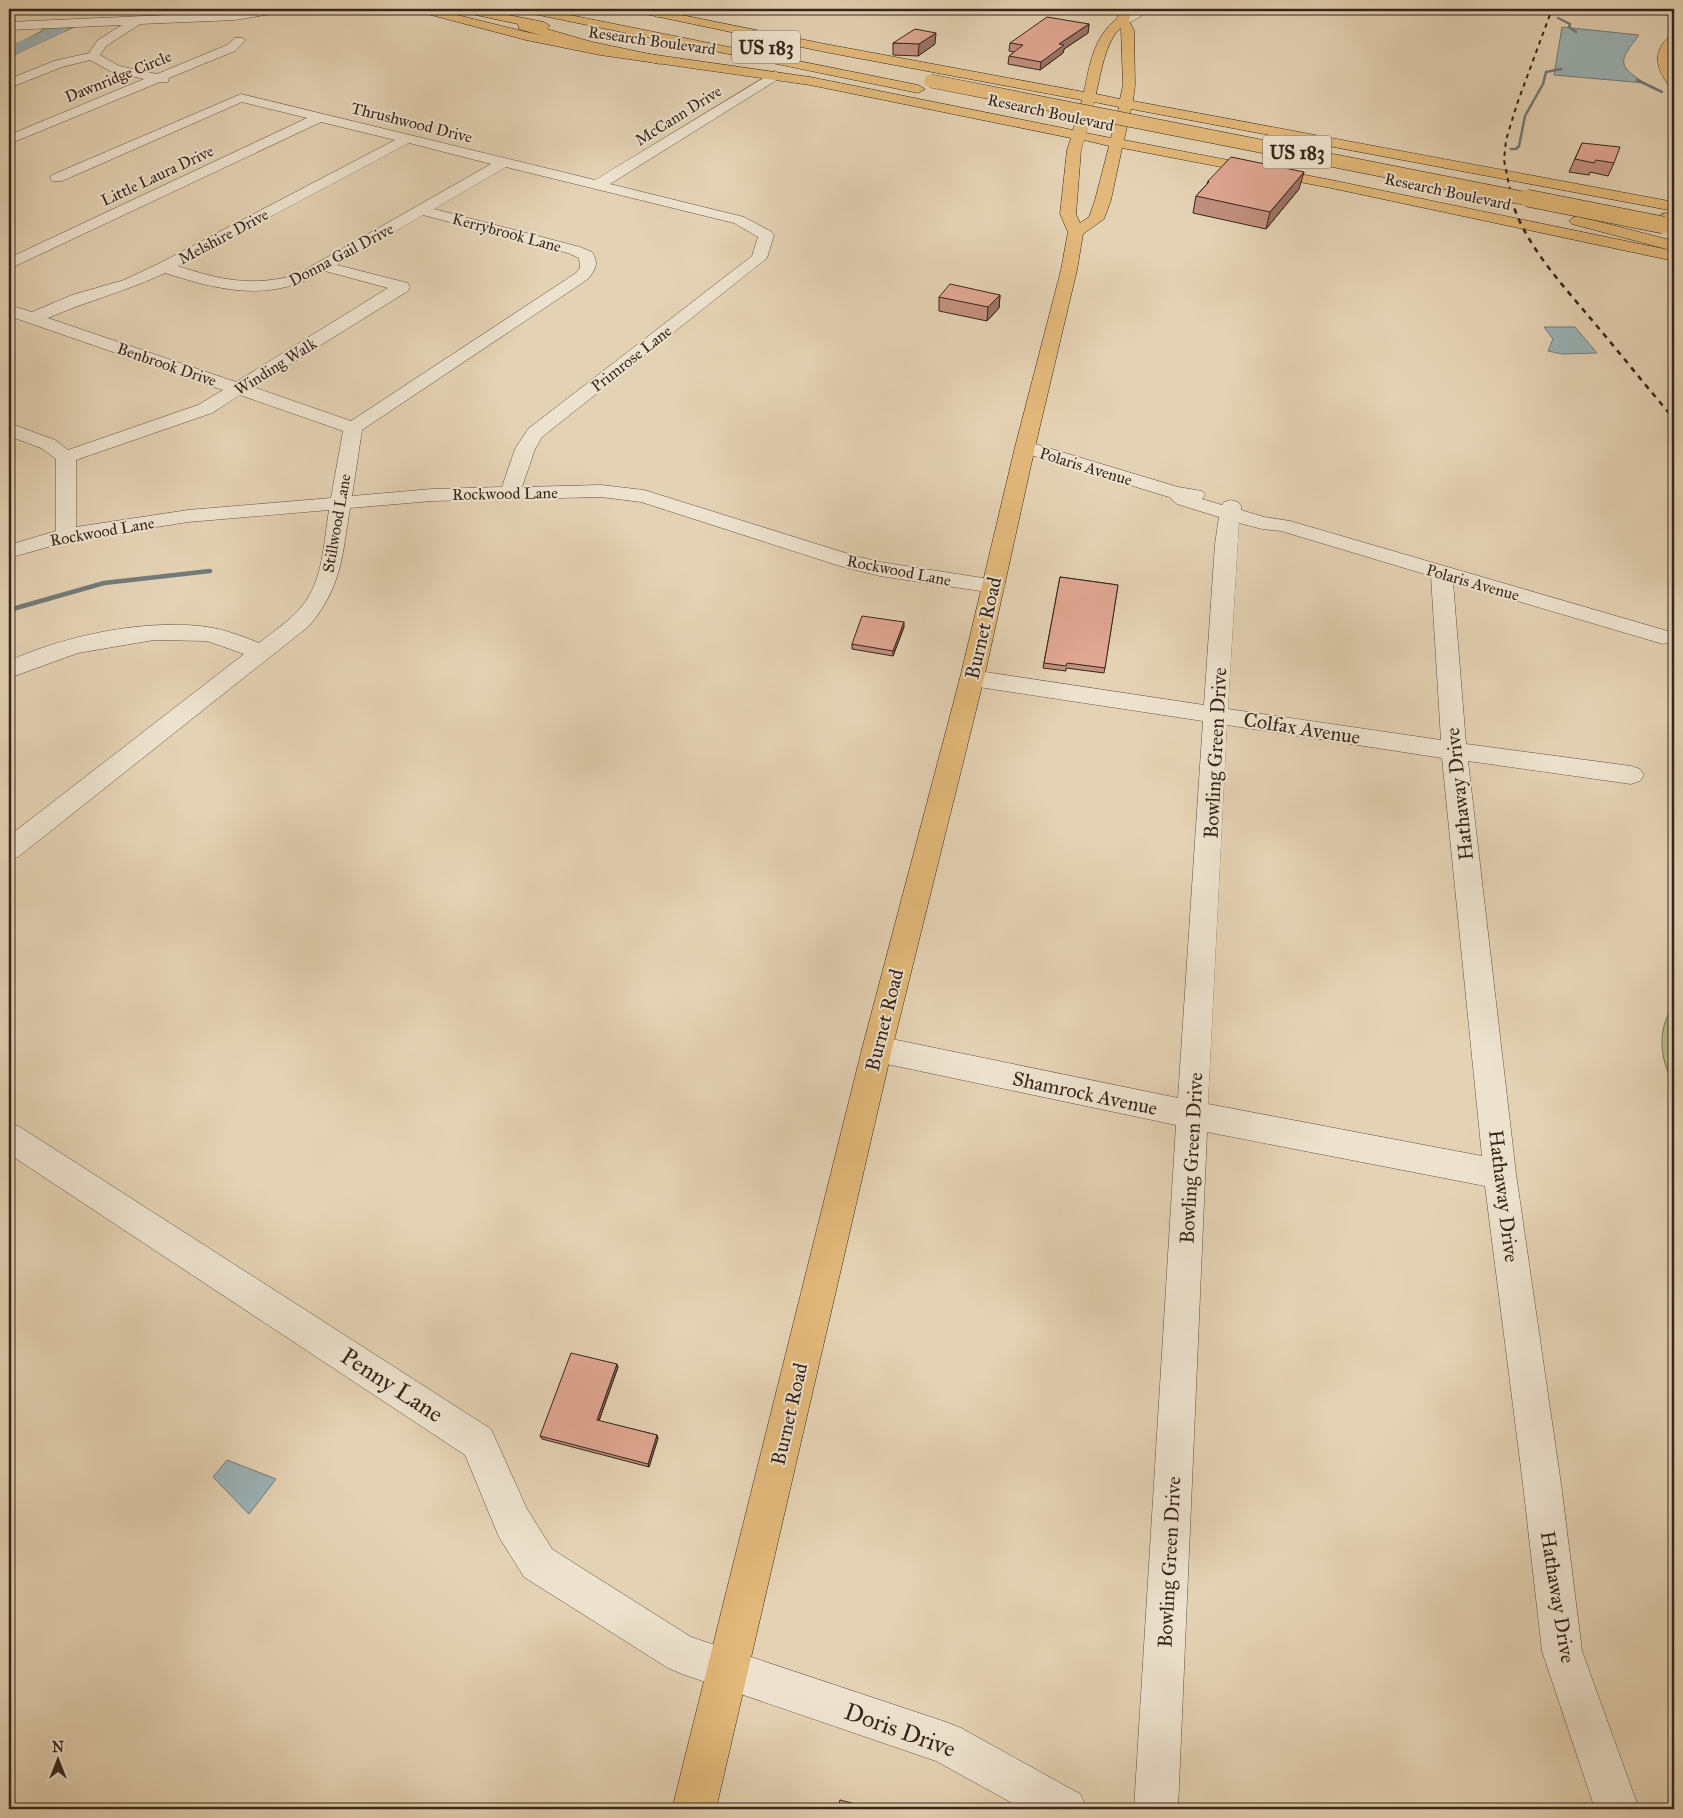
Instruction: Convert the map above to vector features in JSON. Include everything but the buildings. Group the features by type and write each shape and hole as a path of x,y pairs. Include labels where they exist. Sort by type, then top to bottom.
{"main road":[{"name":"Research Boulevard","path":"420,9 553,42 600,51 775,75 1116,144 1574,228 1674,256"},
{"path":"462,9 581,34 805,67"},
{"name":"US 183","path":"524,9 1574,228"},
{"name":"US 183","path":"579,9 931,81 1520,196 1586,204 1669,229"},
{"name":"Research Boulevard","path":"628,9 649,11 824,48 1026,86 1601,192 1669,229"},
{"path":"1076,232 1096,219 1110,178 1128,89 1128,30 1124,15"},
{"name":"Burnet Road","path":"694,1809 876,1049 972,678 1025,447 1070,270 1076,232 1068,214 1074,150 1096,68 1111,29 1124,15"},
{"path":"491,16 570,40 660,60"},
{"path":"1674,39 1666,47 1663,60 1664,66 1674,83"},
{"path":"1026,86 1058,85 1076,81 1096,68"},
{"path":"966,74 976,80 1033,91 1040,95 1039,99 1023,113 1014,117 995,118"},
{"path":"1128,89 1140,99 1174,113"},
{"path":"1185,156 1174,150 1172,146 1192,124 1198,122 1219,122"},
{"path":"1110,178 1128,162 1151,157 1185,156"},
{"path":"1601,192 1571,193 1558,198 1554,222 1558,228 1669,229"}],"street":[{"path":"9,26 236,16 283,9"},
{"path":"649,11 672,9"},
{"path":"1124,15 1147,9"},
{"path":"9,84 51,66 93,56 102,43 138,20"},
{"name":"Dawnridge Circle","path":"9,140 232,48 239,41"},
{"path":"93,56 110,67 179,83"},
{"name":"McCann Drive","path":"598,185 775,75"},
{"name":"Thrushwood Drive","path":"57,178 241,98 739,220 766,236"},
{"name":"Little Laura Drive","path":"9,264 320,117"},
{"name":"Melshire Drive","path":"34,318 78,299 130,283 164,267 407,139"},
{"name":"Donna Gail Drive","path":"164,267 224,286 253,288 282,285 302,278 324,266 504,162"},
{"name":"Kerrybrook Lane","path":"353,428 582,276 588,268 589,262 586,255 574,250 421,210"},
{"name":"Primrose Lane","path":"510,492 525,449 534,433 760,258 766,236"},
{"name":"Winding Walk","path":"66,457 205,409 402,287 324,266"},
{"name":"Benbrook Drive","path":"9,310 353,428"},
{"name":"Stillwood Lane","path":"9,850 301,621 314,606 329,573 353,428"},
{"path":"9,430 48,444 66,457 66,535"},
{"name":"Polaris Avenue","path":"1025,447 1176,493 1184,500 1231,510 1262,523 1283,525 1442,574 1663,637"},
{"name":"Rockwood Lane","path":"9,552 66,535 188,516 432,495 601,491 644,496 848,561 880,569 994,586"},
{"name":"Bowling Green Drive","path":"1156,1809 1192,1115 1226,544 1231,510"},
{"name":"Hathaway Drive","path":"1442,574 1454,751 1500,1174 1542,1484 1562,1651 1617,1809"},
{"path":"9,670 45,654 77,645 124,637 166,633 200,633 230,640 261,652"},
{"name":"Colfax Avenue","path":"972,678 1454,751 1631,775"},
{"name":"Shamrock Avenue","path":"876,1049 1192,1115 1500,1174"},
{"name":"Penny Lane","path":"9,1137 478,1442 513,1523 538,1563 682,1654 728,1668"},
{"name":"Doris Drive","path":"728,1668 946,1743 1065,1809"}],"shaded area":[{"path":"74,27 9,57 9,48 42,31 42,29"},
{"path":"1674,1005 1674,1085 1663,1055 1662,1034 1664,1024"}],"water":[{"path":"1562,27 1639,35 1625,56 1624,62 1625,66 1635,77 1645,83 1554,75"},
{"path":"1544,327 1575,327 1597,353 1562,354 1548,351 1553,339"},
{"path":"227,1460 276,1479 249,1514 213,1477"}],"waterway":[{"path":"1558,18 1570,24 1569,27 1576,32"},
{"path":"9,52 59,29"},
{"path":"1511,149 1516,149 1519,146 1525,116 1543,84 1546,72 1561,69"},
{"path":"1637,80 1662,92"},
{"path":"9,610 104,583 210,571"}],"railway":[{"path":"1512,200 1504,160 1506,140 1517,104 1552,9"},
{"path":"1511,198 1525,231 1545,262 1674,419"}]}
